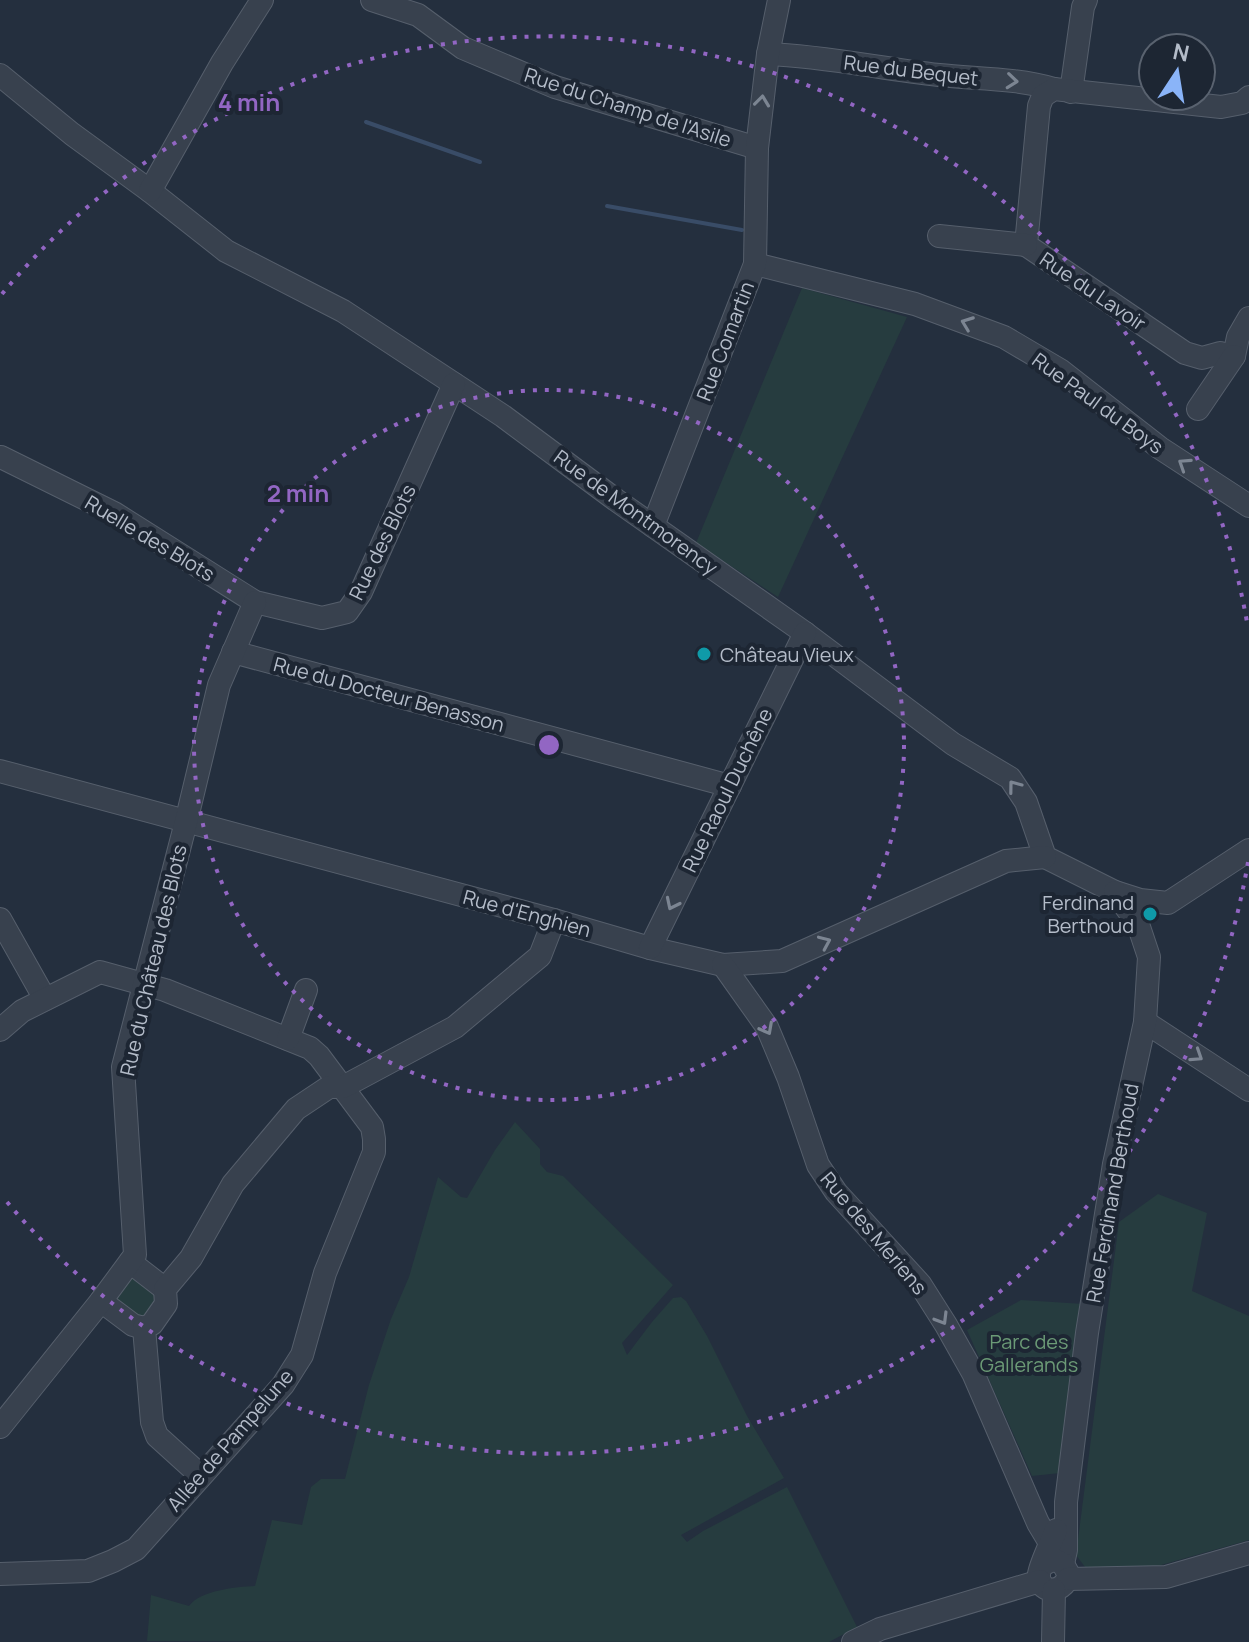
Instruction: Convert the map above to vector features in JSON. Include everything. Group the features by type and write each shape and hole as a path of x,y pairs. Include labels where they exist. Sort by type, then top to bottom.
{"street":[{"path":"150,191 222,63 262,0"},
{"name":"Rue du Champ de l'Asile","path":"372,0 418,15 463,48 555,87 757,148"},
{"name":"Rue Comartin","path":"653,526 755,264 757,148 768,54 779,0"},
{"name":"Rue du Lavoir","path":"1086,0 1063,90 1043,96 1039,106 1026,245 1185,353 1202,358 1220,353 1234,356"},
{"name":"Rue du Bequet","path":"768,54 1038,84 1063,90"},
{"name":"Rue de Montmorency","path":"0,75 226,251 343,311 503,416 805,633 953,744 1010,778 1026,802 1045,857"},
{"path":"1063,90 1221,107 1242,103 1249,97"},
{"path":"939,236 1026,245"},
{"name":"Rue Paul du Boys","path":"755,264 915,304 1004,337 1060,370 1160,448 1249,506"},
{"path":"1198,409 1234,356 1238,337 1249,318"},
{"name":"Rue des Blots","path":"255,602 322,618 347,612 361,592 454,384"},
{"name":"Ruelle des Blots","path":"1,457 114,513 255,602"},
{"name":"Rue du Château des Blots","path":"130,1262 135,1255 123,1067 219,685 255,602"},
{"name":"Rue Raoul Duchêne","path":"650,948 805,633"},
{"name":"Rue du Docteur Benasson","path":"233,652 730,786"},
{"name":"Rue d'Enghien","path":"0,771 650,948 723,965 782,961 1006,861 1045,857"},
{"path":"1149,957 1153,929 1168,903 1249,850"},
{"path":"1045,857 1115,892 1140,900 1168,903"},
{"name":"Rue Ferdinand Berthoud","path":"1053,1576 1066,1550 1066,1502 1087,1333 1112,1179 1145,1022 1149,957 1138,924 1115,892"},
{"path":"0,919 45,999"},
{"path":"101,1301 133,1325 144,1328 152,1324 166,1304 165,1289 191,1258 233,1184 296,1109 329,1087 343,1087 455,1027 540,956 554,920"},
{"name":"Rue des Meriens","path":"723,965 767,1027 818,1165 836,1192 920,1284 953,1337 973,1373 1038,1523 1050,1543"},
{"name":"Allée de Pampelune","path":"0,1030 22,1011 100,972 145,984 310,1048 372,1127 374,1139 374,1152 325,1273 302,1355 283,1385 136,1549 88,1571 0,1574"},
{"path":"288,1039 306,990"},
{"path":"1145,1022 1249,1090"},
{"path":"0,1427 130,1262 165,1289"},
{"path":"144,1328 152,1422 157,1436 200,1475"},
{"name":"Rue Ferdinand Berthoud","path":"1053,1576 1050,1543 1066,1502"},
{"path":"853,1642 880,1629 1053,1576 1166,1577 1249,1553"},
{"path":"1053,1576 1053,1642"}],"green space":[{"path":"802,288 907,317 778,597 696,543"},
{"path":"515,1122 540,1149 540,1164 547,1172 563,1176 673,1285 622,1343 627,1355 673,1298 681,1297 707,1336 747,1416 784,1478 681,1535 687,1542 787,1487 857,1627 829,1642 147,1641 151,1595 189,1606 210,1593 255,1586 272,1520 302,1525 311,1487 321,1479 345,1479 369,1385 409,1277 438,1177 461,1197 467,1198"},
{"path":"1158,1194 1207,1213 1192,1291 1249,1316 1249,1540 1154,1567 1088,1571 1076,1555 1119,1222"},
{"path":"138,1276 157,1292 158,1304 148,1319 137,1321 116,1305 114,1293 124,1279"},
{"name":"Parc des Gallerands","path":"1021,1300 1084,1304 1060,1473 1032,1476 967,1330"}],"waterway":[{"path":"366,122 480,162"},
{"path":"607,206 742,230"}],"place":[{"name":"Château Vieux","path":"704,654"},
{"name":"Ferdinand Berthoud","path":"1150,914"}]}
